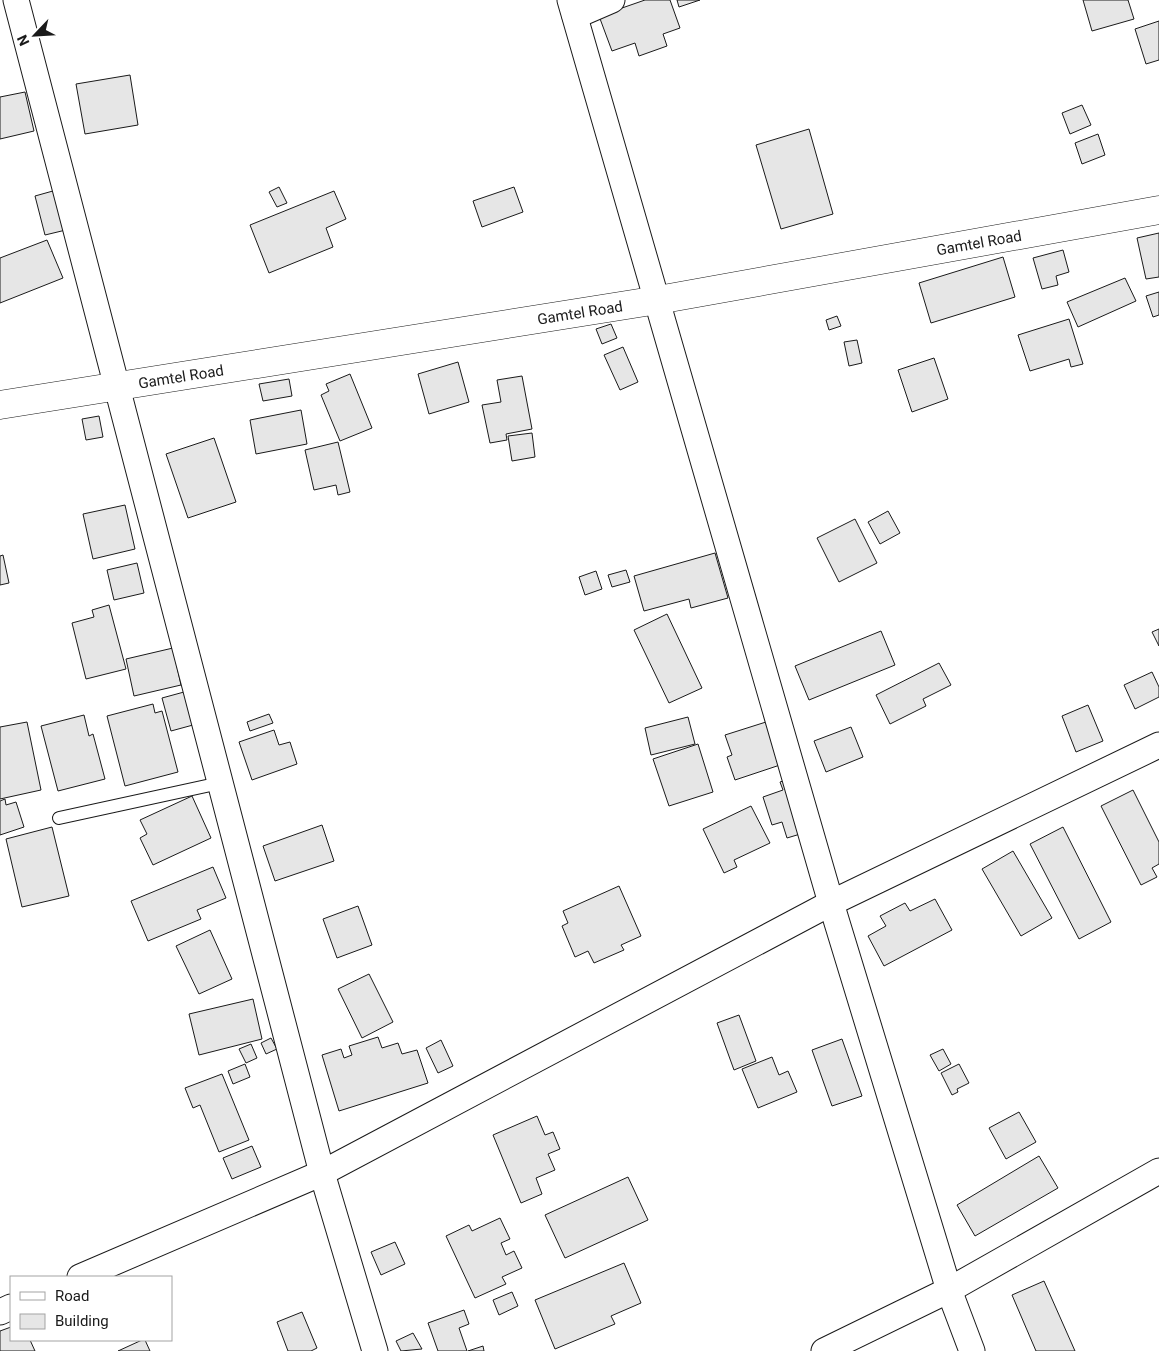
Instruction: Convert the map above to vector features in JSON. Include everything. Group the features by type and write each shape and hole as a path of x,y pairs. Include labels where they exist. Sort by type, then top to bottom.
{"street":[{"path":"16,0 322,1173 375,1351"},
{"path":"612,0 572,8 831,903 949,1290 972,1351"},
{"name":"Gamtel Road","path":"0,406 658,300 1159,210"},
{"path":"82,1276 322,1173 831,903 1159,745"},
{"path":"824,1351 949,1290 1159,1170"}],"lane":[{"path":"59,818 220,783"}],"building":[{"path":"645,0 670,0 680,28 663,34 667,46 639,56 635,43 612,51 599,16"},
{"path":"677,0 700,0 679,7"},
{"path":"1083,0 1128,0 1134,19 1092,31"},
{"path":"1159,21 1159,60 1146,64 1135,29"},
{"path":"130,75 138,125 85,134 76,84"},
{"path":"25,92 34,131 0,139 0,97"},
{"path":"1082,105 1091,125 1070,134 1062,113"},
{"path":"809,129 833,214 781,229 756,145"},
{"path":"1098,134 1105,155 1082,164 1075,143"},
{"path":"279,187 287,203 277,207 269,192"},
{"path":"514,187 523,212 482,227 473,201"},
{"path":"60,189 70,229 45,235 35,196"},
{"path":"334,191 346,219 326,228 333,247 269,273 250,225"},
{"path":"1159,233 1159,277 1146,279 1137,238"},
{"path":"47,240 63,278 0,303 0,258"},
{"path":"1063,250 1069,272 1056,276 1058,285 1042,289 1033,258"},
{"path":"1003,257 1015,297 931,323 919,283"},
{"path":"1125,278 1136,301 1078,327 1067,302"},
{"path":"1159,292 1159,315 1153,317 1146,296"},
{"path":"837,316 841,326 829,330 826,320"},
{"path":"1069,319 1083,364 1071,367 1069,359 1030,371 1018,335"},
{"path":"611,324 617,338 602,344 596,329"},
{"path":"857,340 862,363 849,366 844,342"},
{"path":"623,347 638,382 620,390 604,355"},
{"path":"934,358 948,399 912,412 898,370"},
{"path":"458,362 469,402 429,414 418,374"},
{"path":"350,374 372,428 340,441 321,395 329,391 326,384"},
{"path":"522,376 532,429 506,434 507,440 490,443 482,405 501,402 497,380"},
{"path":"289,379 292,396 263,401 259,384"},
{"path":"301,410 307,444 256,454 250,420"},
{"path":"99,416 103,437 86,440 82,419"},
{"path":"532,433 535,457 512,461 508,436"},
{"path":"214,438 236,502 188,518 166,454"},
{"path":"338,442 350,492 338,495 336,485 314,490 305,450"},
{"path":"125,505 135,549 93,559 83,514"},
{"path":"888,511 900,533 880,544 868,522"},
{"path":"855,519 877,563 839,582 817,538"},
{"path":"715,553 728,598 691,608 689,599 644,611 634,576"},
{"path":"3,555 9,583 0,585 0,556"},
{"path":"137,563 144,593 114,600 107,570"},
{"path":"626,570 630,582 612,587 608,575"},
{"path":"596,571 602,589 585,595 579,577"},
{"path":"109,605 126,669 86,679 72,623 94,617 92,610"},
{"path":"667,614 702,688 669,703 634,630"},
{"path":"1159,629 1159,646 1152,632"},
{"path":"881,631 895,665 809,700 795,666"},
{"path":"173,648 181,685 134,696 126,659"},
{"path":"939,663 951,685 923,699 926,706 890,724 876,695"},
{"path":"1152,672 1159,687 1159,697 1135,709 1124,685"},
{"path":"184,692 193,725 171,731 162,698"},
{"path":"153,704 155,713 162,711 178,772 125,786 107,716"},
{"path":"1088,705 1103,741 1076,752 1062,716"},
{"path":"269,714 273,723 250,731 247,722"},
{"path":"84,715 89,736 93,734 105,779 58,791 41,726"},
{"path":"688,717 695,744 651,755 645,728"},
{"path":"27,722 41,790 0,799 0,727"},
{"path":"766,722 780,765 735,780 727,757 732,755 725,735"},
{"path":"851,727 863,757 826,772 814,741"},
{"path":"274,730 279,745 290,742 297,764 252,780 239,742"},
{"path":"698,744 713,792 669,806 653,759"},
{"path":"789,779 807,832 787,838 782,822 772,825 763,797 783,790 780,782"},
{"path":"1133,790 1159,842 1159,864 1152,868 1157,877 1141,885 1101,806"},
{"path":"192,796 211,838 153,865 140,838 147,834 140,820"},
{"path":"5,799 6,805 16,802 24,827 0,835 0,801"},
{"path":"751,806 770,843 734,860 737,867 724,873 703,829"},
{"path":"322,825 334,861 275,881 263,846"},
{"path":"52,827 69,896 22,907 6,839"},
{"path":"1063,827 1111,922 1079,939 1030,844"},
{"path":"1013,851 1052,918 1021,936 982,869"},
{"path":"213,867 226,898 197,910 201,919 148,941 131,901"},
{"path":"619,886 641,936 621,945 624,950 594,963 588,951 575,957 562,926 568,923 563,911"},
{"path":"935,899 952,930 884,966 868,936 886,926 880,916 905,903 910,911"},
{"path":"358,906 372,945 337,958 323,919"},
{"path":"210,930 232,979 199,994 176,946"},
{"path":"369,974 393,1022 362,1038 338,989"},
{"path":"253,999 262,1039 199,1055 189,1014"},
{"path":"739,1015 756,1061 734,1070 717,1023"},
{"path":"378,1037 382,1048 398,1043 402,1054 417,1050 428,1083 339,1111 322,1055 341,1049 344,1058 352,1055 349,1046"},
{"path":"271,1038 277,1049 266,1054 261,1043"},
{"path":"842,1039 862,1096 832,1106 812,1050"},
{"path":"441,1040 453,1066 438,1073 426,1048"},
{"path":"251,1044 257,1058 246,1063 239,1049"},
{"path":"943,1049 951,1064 939,1071 930,1055"},
{"path":"772,1057 779,1075 788,1071 797,1092 758,1108 742,1069"},
{"path":"245,1064 250,1077 233,1084 228,1071"},
{"path":"959,1064 969,1083 957,1089 958,1092 952,1095 941,1073"},
{"path":"222,1074 249,1140 219,1152 200,1105 193,1108 185,1088"},
{"path":"1019,1112 1036,1142 1006,1159 989,1128"},
{"path":"537,1116 545,1135 553,1132 560,1149 548,1154 555,1170 536,1178 542,1194 521,1203 493,1135"},
{"path":"252,1146 261,1167 232,1179 223,1158"},
{"path":"1039,1156 1058,1188 975,1236 957,1205"},
{"path":"628,1177 648,1220 565,1258 545,1215"},
{"path":"500,1218 510,1239 501,1243 506,1255 514,1251 522,1268 502,1277 506,1284 475,1298 446,1236 469,1225 472,1231"},
{"path":"395,1242 405,1264 381,1275 371,1252"},
{"path":"624,1263 641,1303 611,1316 615,1324 555,1349 535,1300"},
{"path":"1044,1281 1075,1351 1036,1351 1012,1295"},
{"path":"512,1292 518,1306 499,1315 493,1300"},
{"path":"464,1310 469,1324 459,1328 467,1351 438,1351 428,1323"},
{"path":"302,1312 317,1348 311,1351 288,1351 277,1322"},
{"path":"10,1327 10,1341 30,1341 35,1351 0,1351 0,1331"},
{"path":"413,1333 422,1349 401,1351 396,1341"},
{"path":"140,1341 145,1341 150,1351 118,1351"},
{"path":"483,1346 484,1351 468,1351"}]}
